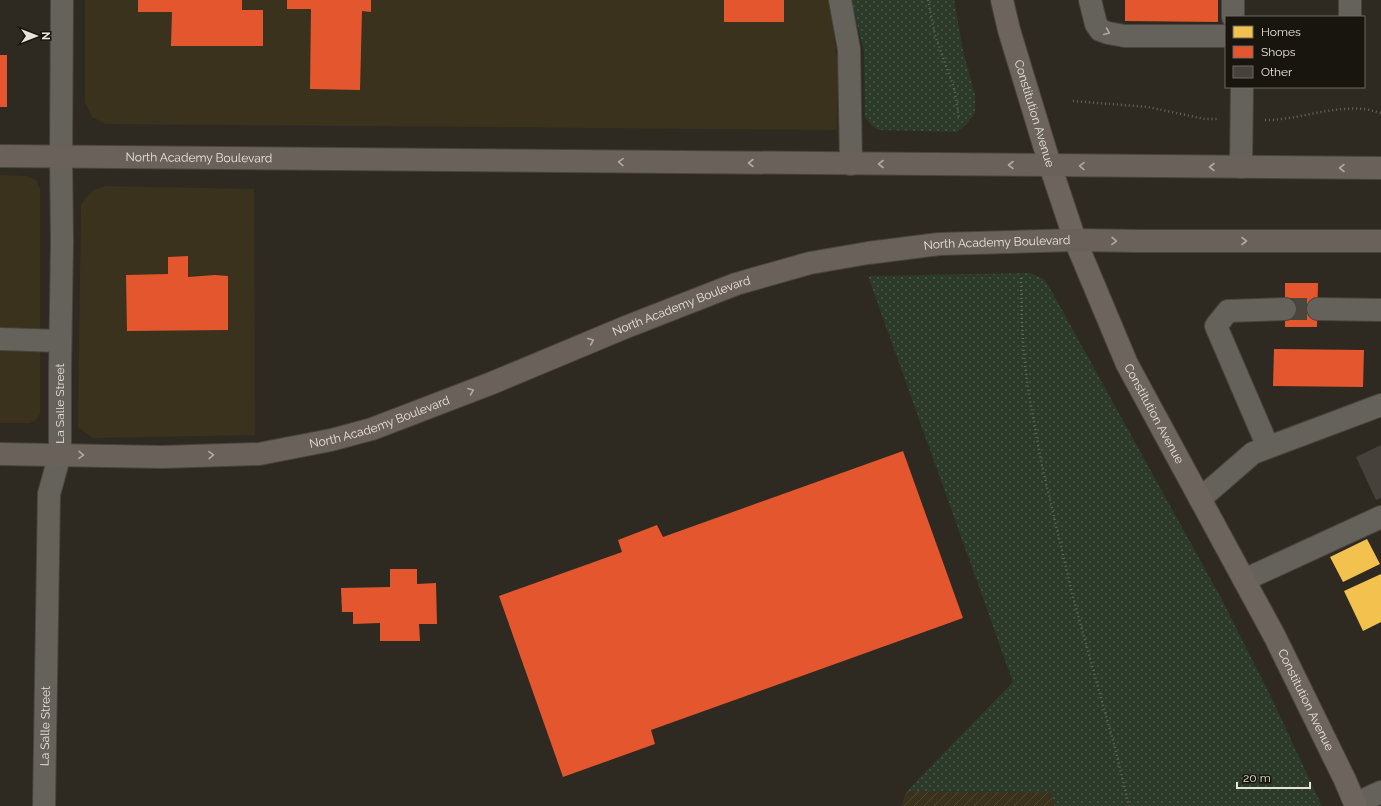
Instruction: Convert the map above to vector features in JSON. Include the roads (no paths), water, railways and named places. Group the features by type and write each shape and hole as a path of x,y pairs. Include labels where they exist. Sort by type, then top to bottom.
{"highway":[{"name":"North Academy Boulevard","path":"0,156 1381,168"},
{"name":"North Academy Boulevard","path":"0,454 162,457 259,454 331,440 372,429 419,411 736,284 810,263 868,253 939,244 1075,240 1381,241"}],"main road":[{"name":"Constitution Avenue","path":"1002,0 1009,30 1050,165 1075,240 1127,364 1275,638 1356,805"}],"street":[{"name":"La Salle Street","path":"44,806 49,494 60,454 62,0"},
{"path":"840,0 849,49 852,164"},
{"path":"1090,0 1096,24 1100,30 1108,34 1125,36 1225,36"},
{"path":"1233,0 1233,16"},
{"path":"1350,0 1350,16"},
{"path":"1241,167 1242,88"},
{"path":"1268,447 1216,326 1228,311 1285,309"},
{"path":"1318,309 1381,310"},
{"path":"0,339 60,340"},
{"path":"1200,499 1253,453 1381,406"},
{"path":"1244,580 1381,517"},
{"path":"1356,805 1381,792"}],"tunnel":[{"path":"1285,309 1318,309"}]}
